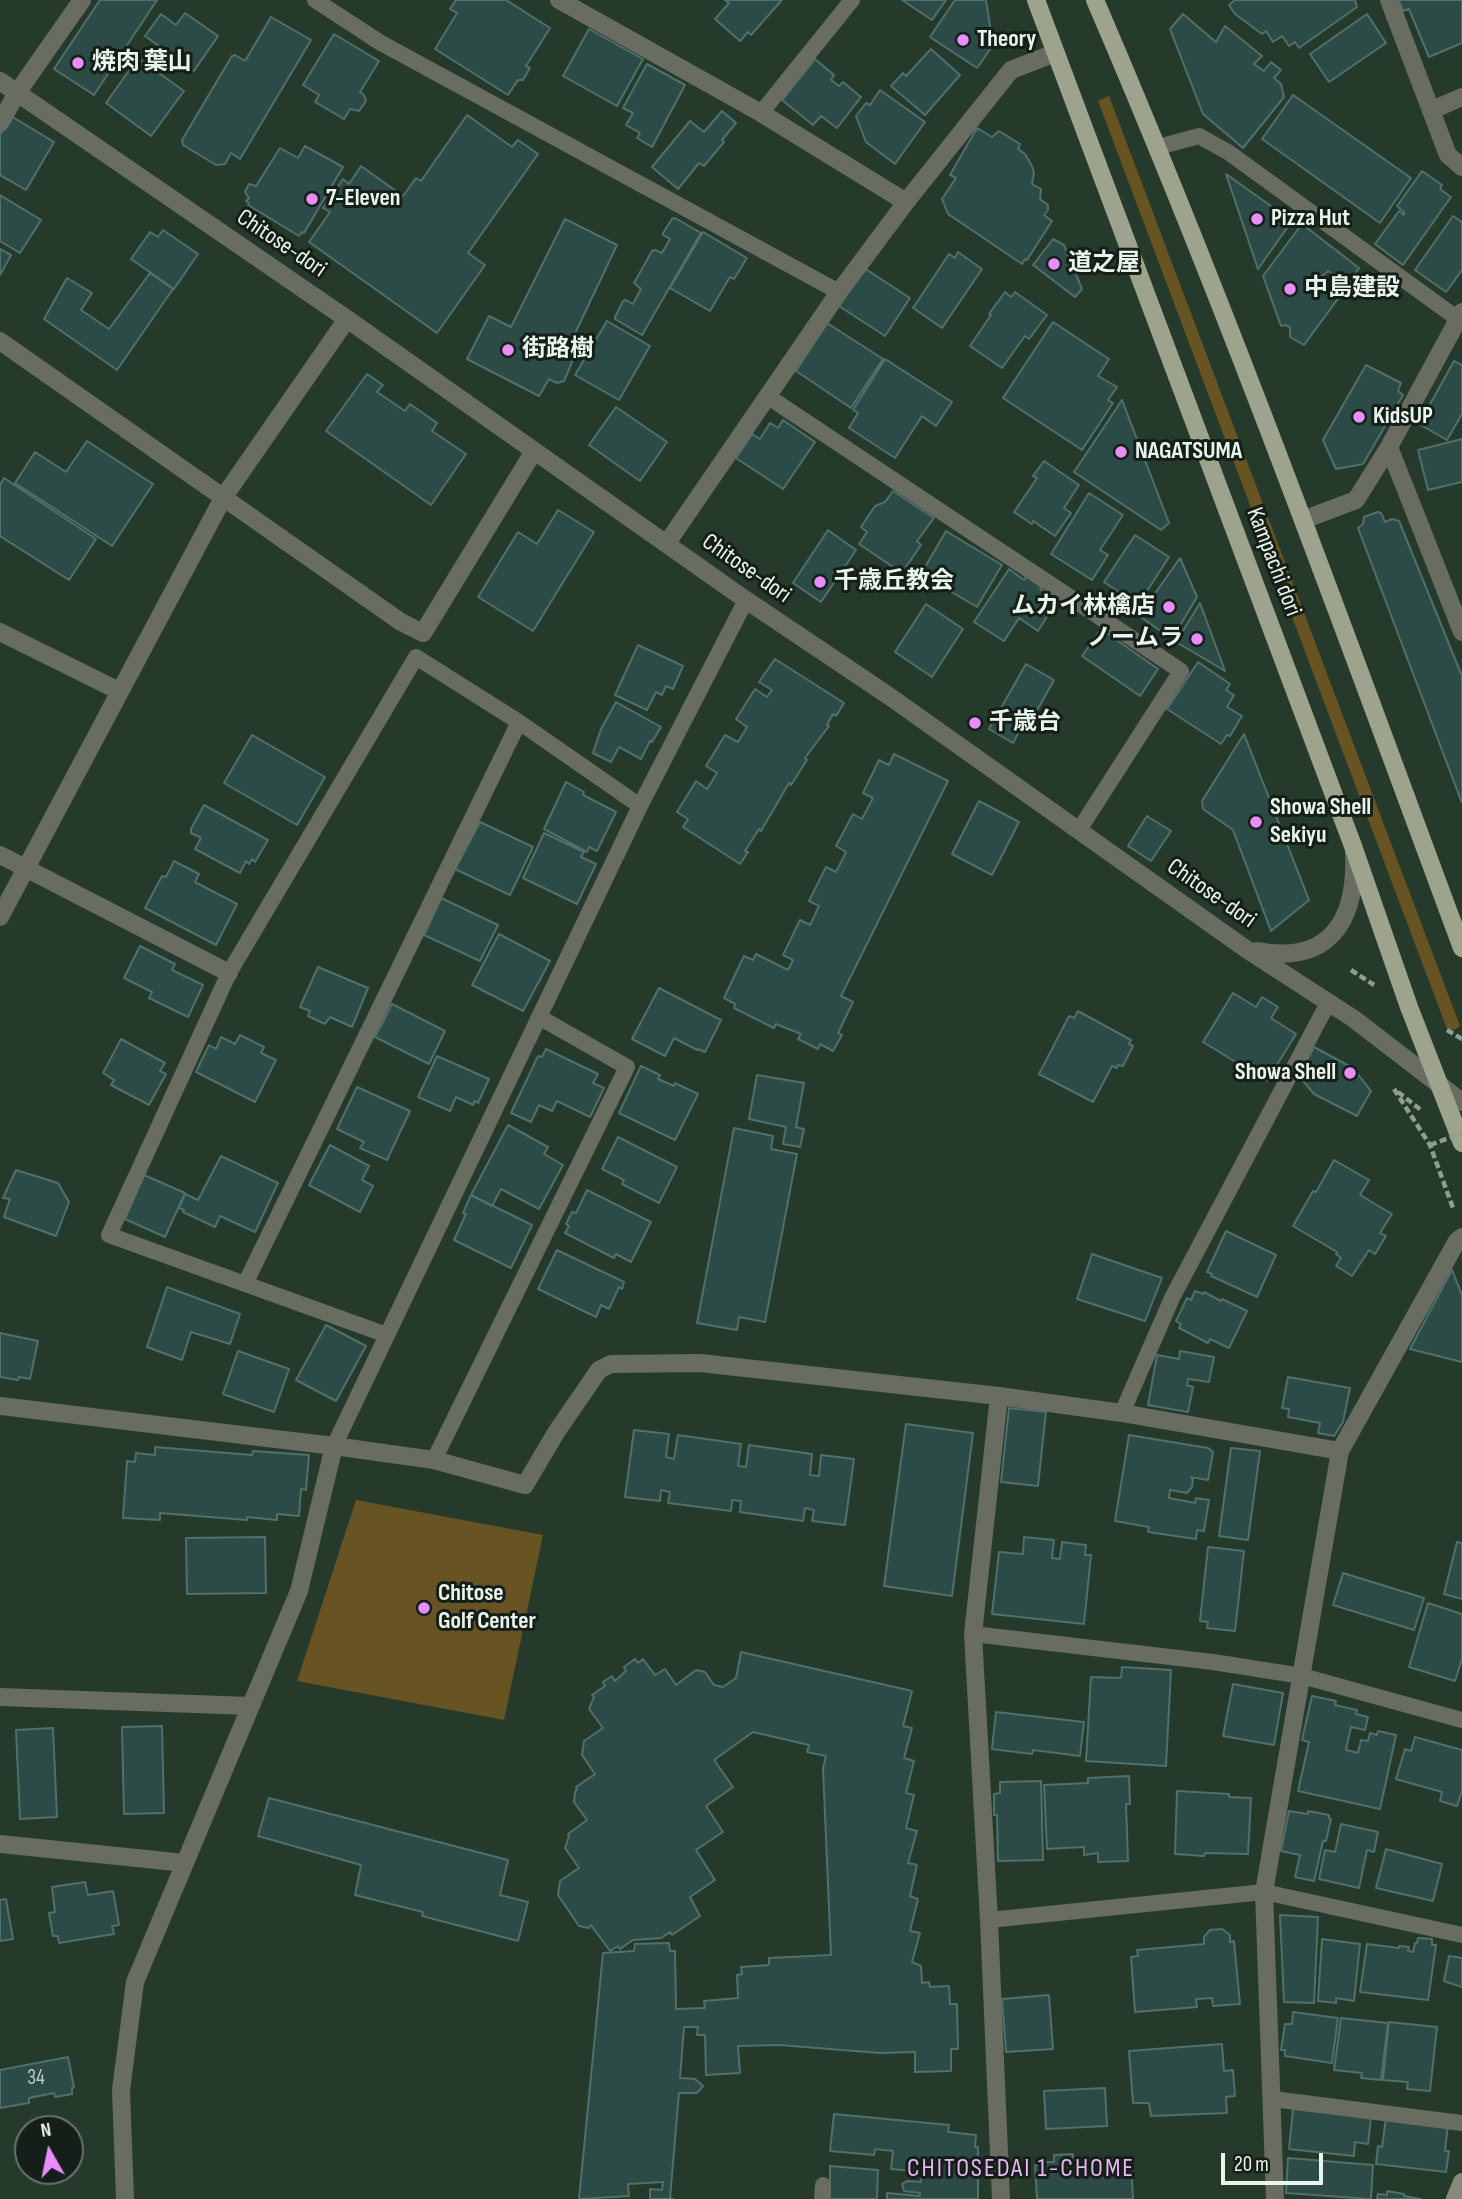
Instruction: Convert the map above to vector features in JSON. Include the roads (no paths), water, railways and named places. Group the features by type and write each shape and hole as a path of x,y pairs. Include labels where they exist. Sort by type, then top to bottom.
{"main road":[{"name":"Kampachi dori","path":"1036,0 1353,846 1409,1007 1462,1143"},
{"name":"Kampachi dori","path":"1095,0 1158,147 1303,520 1462,948"},
{"path":"1455,2199 1462,2182"}],"street":[{"path":"0,123 17,93 82,0"},
{"path":"559,0 761,113 906,202"},
{"path":"1389,0 1448,155 1462,167"},
{"path":"667,543 839,292 906,202 1011,70 1055,53"},
{"name":"Chitose-dori","path":"0,81 347,319 746,600 889,696 1247,949 1354,1019 1462,1102"},
{"path":"1432,110 1462,97"},
{"path":"1303,520 1356,500 1389,447 1460,316"},
{"path":"0,917 223,498 347,319"},
{"path":"0,341 401,622 423,633 534,450"},
{"path":"1389,447 1462,632"},
{"path":"0,632 119,691"},
{"path":"1247,949 1278,955 1305,951 1322,944 1338,930 1350,899 1354,874 1353,846"},
{"path":"0,855 229,973"},
{"path":"1275,2199 1264,1892 1340,1451 1451,1252 1462,1237"},
{"path":"0,1406 434,1460 525,1485 557,1431 599,1370 611,1364 700,1363 999,1396 1122,1413 1340,1451"},
{"path":"999,1396 972,1634 989,1920 1001,2199"},
{"path":"124,2199 121,2090 135,1983 299,1591 334,1446"},
{"path":"0,1697 250,1706"},
{"path":"0,1844 184,1863"}],"lane":[{"path":"315,0 381,43 839,292"},
{"path":"761,113 852,0"},
{"path":"1158,147 1199,136 1228,152 1460,316"},
{"path":"767,396 1181,671 1079,830"},
{"path":"334,1446 640,806 746,600"},
{"path":"387,1335 109,1235 229,973 416,657 519,722 640,806"},
{"path":"244,1283 519,722"},
{"path":"1122,1413 1172,1298 1328,1003"},
{"path":"434,1460 627,1067 539,1017"},
{"path":"972,1634 1213,1662 1302,1676 1462,1720"},
{"path":"989,1920 1264,1892 1462,1935"},
{"path":"1273,2099 1462,2123"}],"place":[{"name":"Theory","path":"963,40"},
{"name":"焼肉 葉山","path":"78,63"},
{"name":"7-Eleven","path":"312,199"},
{"name":"Pizza Hut","path":"1257,219"},
{"name":"道之屋","path":"1054,264"},
{"name":"中島建設","path":"1290,289"},
{"name":"街路樹","path":"508,350"},
{"name":"KidsUP","path":"1359,417"},
{"name":"NAGATSUMA","path":"1121,452"},
{"name":"千歳丘教会","path":"820,582"},
{"name":"ムカイ林檎店","path":"1169,607"},
{"name":"ノームラ","path":"1197,639"},
{"name":"千歳台","path":"975,723"},
{"name":"Showa Shell Sekiyu","path":"1256,822"},
{"name":"Showa Shell","path":"1350,1073"},
{"name":"Chitose Golf Center","path":"424,1608"}],"district":[{"name":"CHITOSEDAI 1-CHOME","path":"1021,2169"}]}
